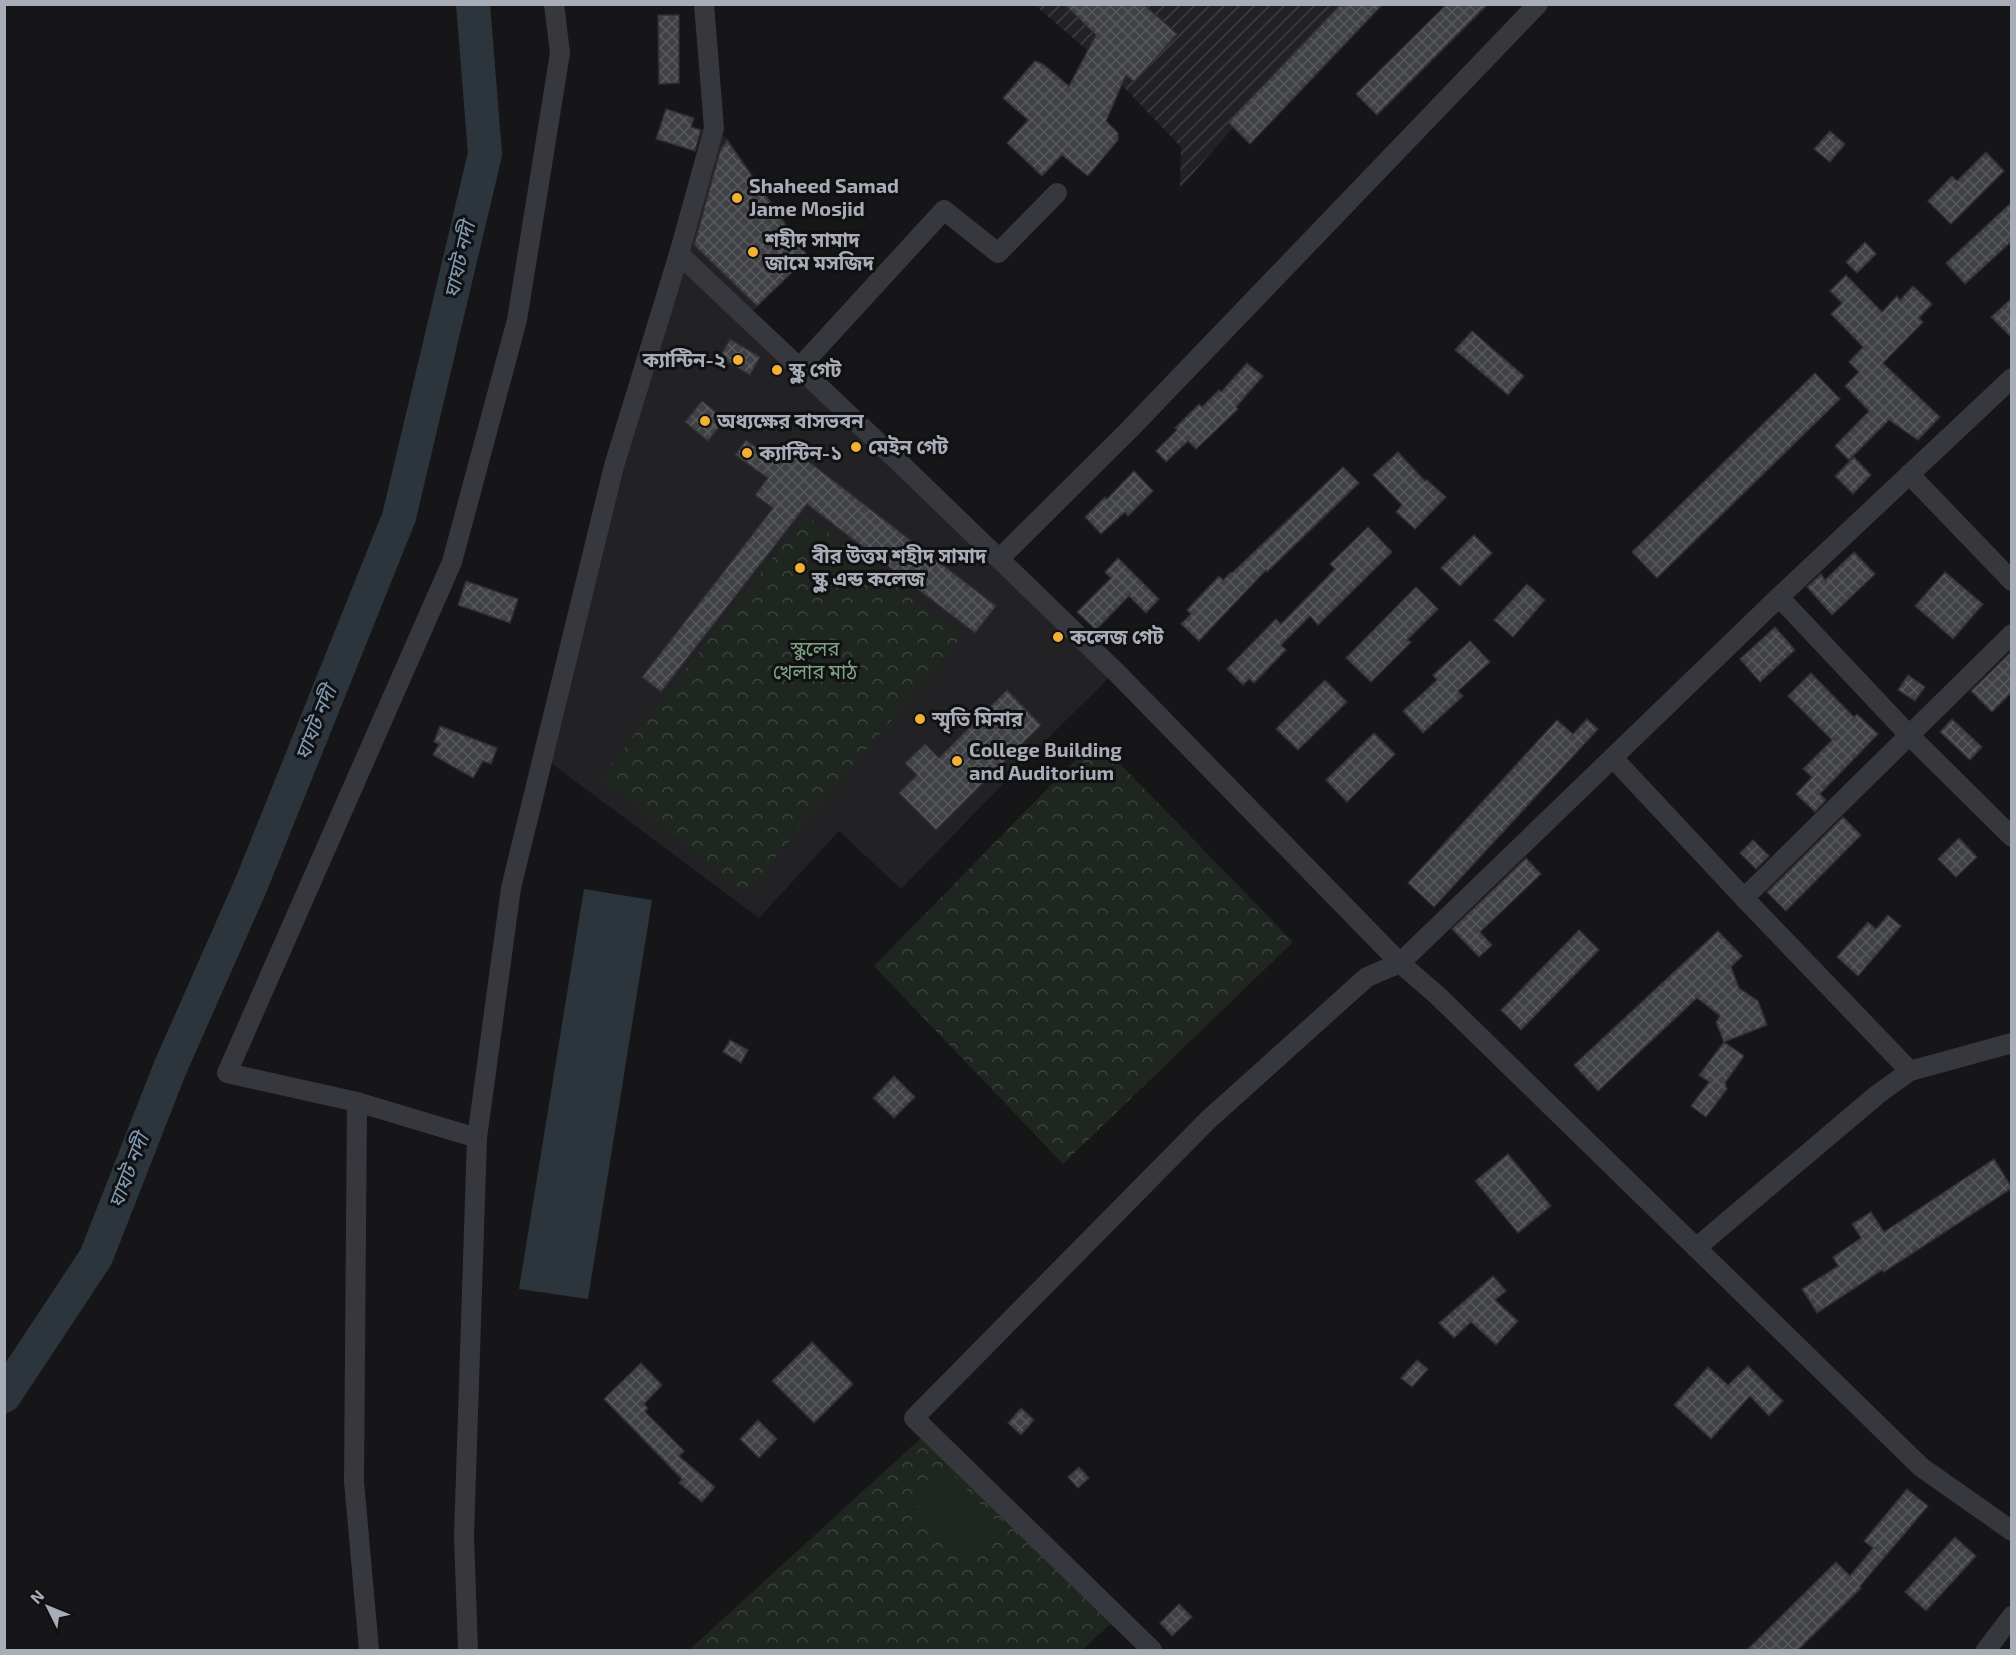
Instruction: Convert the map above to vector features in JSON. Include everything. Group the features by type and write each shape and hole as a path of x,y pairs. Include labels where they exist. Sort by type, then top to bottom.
{"street":[{"path":"477,1138 357,1102 227,1073 452,562 517,320 560,53 554,4"},
{"path":"468,1650 464,1536 477,1138 511,888 614,465 679,254 714,128 704,4"},
{"path":"999,559 1130,430 1538,4"},
{"path":"799,368 944,210 998,253 1058,193"},
{"path":"679,254 1117,673 1400,963 1437,995 1921,1467 2012,1531"},
{"path":"1152,1650 914,1418 1208,1120 1367,977 1400,963 1779,597 2012,378"},
{"path":"1909,474 2012,580"},
{"path":"1779,597 1910,736 2012,837"},
{"path":"1744,898 2012,634"},
{"path":"1613,758 1910,1071"},
{"path":"1696,1248 1878,1094 1910,1071 2012,1043"},
{"path":"357,1102 354,1481 369,1650"},
{"path":"1986,1650 2012,1616"}],"shaded area":[{"path":"1035,5 1342,5 1180,188 1181,147 1095,57"},
{"name":"বীর উত্তম শহীদ সামাদ স্কুল এন্ড কলেজ","path":"715,129 728,139 809,256 747,317 1116,671 901,889 839,831 759,918 544,758"},
{"path":"584,889 652,900 588,1299 519,1289"}],"green space":[{"name":"স্কুলের খেলার মাঠ","path":"806,515 962,637 745,893 600,779"},
{"path":"1096,739 1293,942 1063,1164 874,966"},
{"path":"921,1438 1114,1621 1082,1650 689,1650"},
{"path":"950,1471 1006,1532 971,1564 915,1503"}],"building":[{"path":"1064,4 1143,4 1177,34 1134,82 1126,75 1106,121 1118,133 1118,140 1088,176 1062,155 1042,176 1007,143 1028,120 1003,98 1035,61 1043,64 1069,86 1096,35"},
{"path":"1341,4 1383,4 1250,144 1228,122"},
{"path":"1447,4 1488,4 1377,115 1356,94"},
{"path":"658,15 679,15 679,83 659,84"},
{"path":"666,109 694,118 691,127 701,130 695,151 656,139"},
{"path":"1830,131 1845,144 1830,162 1814,149"},
{"name":"Shaheed Samad Jame Mosjid","path":"727,140 808,257 757,306 694,245 720,151"},
{"path":"1986,152 2004,171 1951,224 1928,201 1952,176 1957,181"},
{"path":"2012,202 2012,241 1965,284 1946,263"},
{"path":"1865,242 1876,254 1857,273 1846,262"},
{"path":"1846,275 1882,312 1897,296 1900,300 1913,286 1932,304 1919,318 1923,322 1883,363 1940,417 1918,440 1889,420 1849,460 1835,446 1869,411 1845,386 1859,372 1849,362 1863,347 1831,314 1842,303 1830,291"},
{"path":"2012,298 2012,338 1991,317"},
{"path":"1472,331 1524,376 1508,395 1455,350"},
{"name":"ক্যান্টিন-২","path":"730,339 760,357 750,375 720,357"},
{"path":"1247,363 1263,376 1236,407 1238,409 1196,449 1188,441 1166,462 1156,451 1199,404 1202,407 1219,390 1221,392"},
{"path":"1815,373 1840,399 1657,578 1632,552"},
{"name":"অধ্যক্ষের বাসভবন","path":"702,401 725,419 708,441 685,422"},
{"path":"746,440 779,463 791,448 996,606 975,633 807,504 661,692 642,677 773,508 755,495 768,478 735,455"},
{"path":"1398,452 1425,481 1427,480 1446,497 1415,529 1396,512 1402,505 1373,475"},
{"path":"1854,457 1871,475 1853,494 1835,476"},
{"path":"1343,467 1359,483 1267,572 1266,570 1199,641 1181,624 1191,614 1187,610 1219,576 1223,580 1232,573"},
{"path":"1134,471 1153,491 1128,516 1125,512 1101,534 1085,517 1105,497 1107,499"},
{"path":"1368,527 1392,552 1318,625 1310,616 1281,645 1286,650 1254,683 1249,679 1243,685 1227,669 1276,619 1281,624 1335,569 1330,564"},
{"path":"1474,535 1492,553 1460,586 1441,568"},
{"path":"1854,552 1875,574 1832,615 1807,587 1821,574 1825,580"},
{"path":"1118,558 1159,599 1146,613 1129,596 1096,630 1077,612 1111,578 1105,572"},
{"path":"1945,572 1983,604 1953,639 1915,606"},
{"path":"466,581 518,599 510,623 458,605"},
{"path":"1527,584 1545,600 1513,637 1494,620"},
{"path":"1416,587 1438,609 1407,640 1411,642 1371,682 1346,658"},
{"path":"1775,627 1795,650 1760,682 1740,659"},
{"path":"1470,641 1490,662 1458,691 1463,696 1423,733 1403,711 1437,680 1433,675"},
{"path":"2012,651 2012,692 1992,712 1971,691"},
{"path":"1811,673 1854,717 1857,714 1878,734 1820,794 1826,800 1815,812 1796,794 1812,777 1803,769 1832,740 1788,696"},
{"path":"1908,675 1925,687 1915,701 1898,690"},
{"path":"1325,680 1347,702 1298,750 1276,729"},
{"name":"College Building and Auditorium","path":"1007,690 1041,725 936,830 899,793 917,775 905,763 925,744 939,758"},
{"path":"1587,719 1598,729 1434,907 1408,883 1557,720 1573,734"},
{"path":"1952,719 1982,747 1970,760 1940,732"},
{"path":"440,726 497,748 491,764 483,761 473,778 433,755 439,744 434,742"},
{"path":"1374,733 1395,754 1347,802 1326,780"},
{"path":"1843,817 1861,835 1786,911 1767,892"},
{"path":"1959,838 1977,857 1956,877 1938,859"},
{"path":"1753,840 1769,856 1756,869 1740,853"},
{"path":"1526,858 1541,874 1480,932 1492,945 1479,957 1452,929"},
{"path":"1888,915 1901,926 1858,976 1837,957 1868,922 1876,929"},
{"path":"1579,930 1599,950 1521,1030 1501,1010"},
{"path":"1718,931 1742,956 1731,967 1739,988 1758,1001 1767,1025 1724,1042 1716,1022 1720,1016 1697,998 1598,1091 1574,1065"},
{"path":"730,1040 748,1050 741,1063 723,1052"},
{"path":"1724,1042 1744,1056 1725,1083 1727,1089 1706,1117 1691,1106 1709,1082 1699,1075"},
{"path":"894,1076 915,1097 894,1118 873,1098"},
{"path":"1508,1154 1551,1206 1518,1233 1475,1181"},
{"path":"1994,1159 2012,1188 1817,1313 1802,1289 1838,1266 1833,1257 1861,1238 1852,1224 1871,1212 1884,1232"},
{"path":"1493,1276 1506,1291 1495,1300 1518,1321 1496,1345 1471,1322 1454,1338 1439,1323"},
{"path":"812,1342 853,1384 814,1423 772,1381"},
{"path":"1417,1360 1428,1369 1412,1387 1401,1378"},
{"path":"641,1363 662,1385 644,1404 648,1408 645,1412 684,1451 679,1456 715,1487 702,1502 679,1483 682,1479 604,1399"},
{"path":"1748,1366 1783,1401 1769,1416 1750,1396 1711,1439 1674,1405 1708,1367 1728,1385"},
{"path":"1021,1408 1034,1420 1021,1435 1008,1423"},
{"path":"758,1420 777,1439 759,1458 740,1439"},
{"path":"1079,1467 1089,1478 1078,1488 1068,1477"},
{"path":"1907,1489 1928,1506 1860,1586 1861,1588 1798,1650 1747,1650 1836,1562 1850,1576 1873,1548 1864,1541"},
{"path":"1955,1537 1976,1556 1926,1611 1905,1592"},
{"path":"1179,1604 1192,1617 1172,1636 1160,1623"}],"waterway":[{"name":"ঘাঘট নদী","path":"4,1396 96,1257 170,1068 251,885 399,517 485,154 473,4"}],"place":[{"name":"Shaheed Samad Jame Mosjid","path":"737,198"},
{"name":"শহীদ সামাদ জামে মসজিদ","path":"753,252"},
{"name":"ক্যান্টিন-২","path":"738,360"},
{"name":"স্কুল গেট","path":"777,370"},
{"name":"অধ্যক্ষের বাসভবন","path":"705,421"},
{"name":"মেইন গেট","path":"856,447"},
{"name":"ক্যান্টিন-১","path":"747,453"},
{"name":"বীর উত্তম শহীদ সামাদ স্কুল এন্ড কলেজ","path":"800,568"},
{"name":"কলেজ গেট","path":"1058,637"},
{"name":"স্মৃতি মিনার","path":"920,719"},
{"name":"College Building and Auditorium","path":"957,761"}]}
